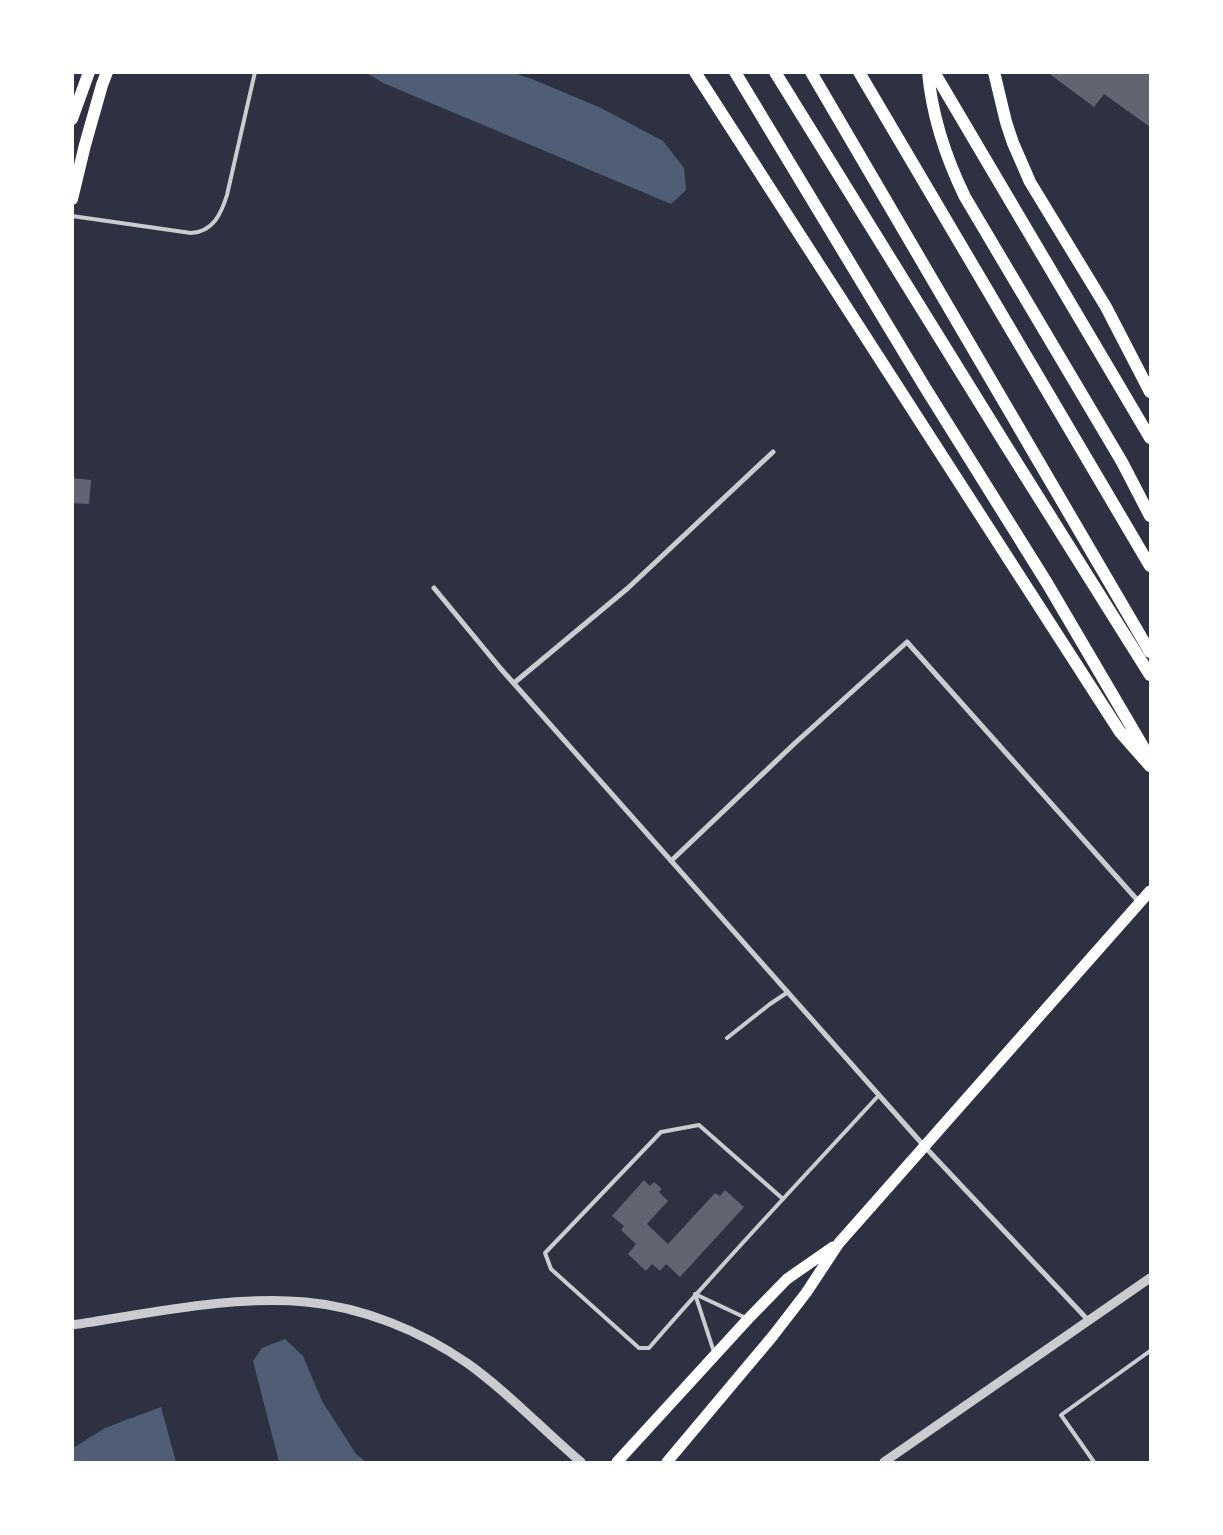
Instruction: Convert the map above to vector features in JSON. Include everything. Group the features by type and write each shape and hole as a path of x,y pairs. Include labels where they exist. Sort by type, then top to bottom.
{"highway":[{"path":"72,119 89,72"},
{"path":"72,199 85,146 107,72"},
{"path":"85,146 116,72"},
{"path":"694,72 1120,732 1150,766"},
{"path":"735,72 926,389 1047,584 1150,760"},
{"path":"775,72 1150,675"},
{"path":"810,72 1150,652"},
{"path":"858,72 1150,566"},
{"path":"928,72 936,122 956,179 974,214 1122,462 1150,516"},
{"path":"934,72 1150,438"},
{"path":"994,72 1006,122 1030,182 1111,315 1150,392"}],"main road":[{"path":"667,1462 772,1337 806,1293 839,1243 1150,891"},
{"path":"617,1462 715,1354 787,1279 839,1243"}],"street":[{"path":"514,683 628,588 772,452"},
{"path":"434,588 514,683 670,861 925,1147 1088,1320"},
{"path":"670,861 906,642 1140,904"},
{"path":"884,1462 1150,1278"},
{"path":"72,1325 214,1304 265,1301 306,1302 359,1312 407,1330 465,1362 492,1383 581,1462"}],"lane":[{"path":"72,216 191,233 205,230 221,212 227,195 254,72"},
{"path":"728,1038 788,992"},
{"path":"783,1199 699,1126 661,1132 545,1253 551,1269 639,1348 649,1348 695,1294 783,1199 879,1095"},
{"path":"695,1294 748,1319"},
{"path":"695,1294 715,1354"},
{"path":"1094,1462 1061,1415 1150,1351"}],"water":[{"path":"367,73 513,73 601,108 663,141 684,168 686,190 671,204 383,83"},
{"path":"285,1339 303,1356 322,1401 356,1454 366,1462 279,1462 253,1361 262,1348"},
{"path":"161,1407 176,1462 73,1462 73,1448 105,1428"}],"building":[{"path":"1047,72 1150,72 1150,127 1104,94 1094,107"},
{"path":"72,478 91,480 89,504 72,503"},
{"path":"644,1180 650,1186 654,1182 662,1189 659,1192 668,1201 647,1224 668,1244 715,1193 720,1196 725,1190 744,1207 680,1277 666,1264 660,1271 652,1264 646,1271 628,1254 636,1244 621,1230 624,1226 612,1216"}]}
